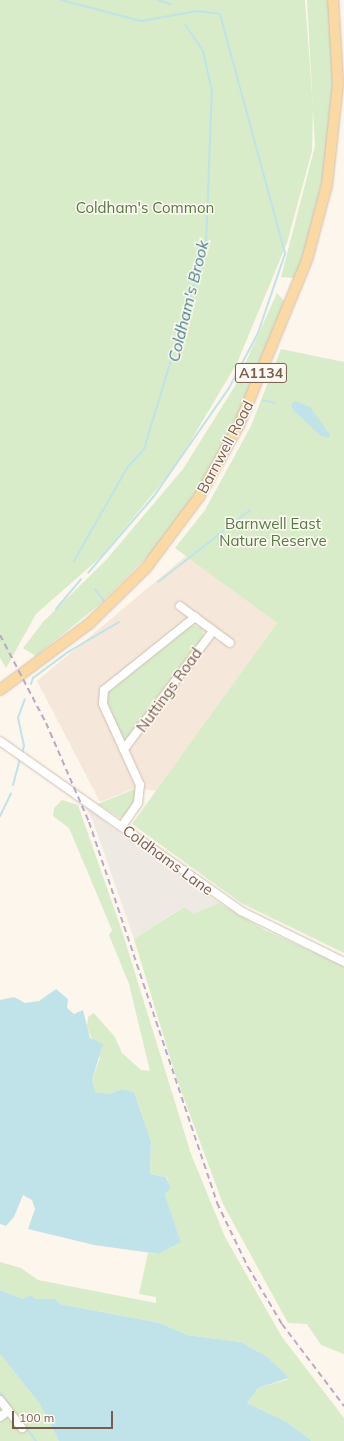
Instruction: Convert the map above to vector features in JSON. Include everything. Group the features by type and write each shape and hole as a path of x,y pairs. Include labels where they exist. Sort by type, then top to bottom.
{"main road":[{"name":"Barnwell Road","path":"0,690 4,683 89,624 146,568 199,497 239,424 307,260 327,185 338,83 333,0"}],"street":[{"path":"180,606 230,643"},
{"name":"Nuttings Road","path":"122,826 138,803 140,790 124,749 103,704 104,690 195,617"},
{"name":"Nuttings Road","path":"124,749 213,631"},
{"name":"Coldhams Lane","path":"0,741 241,911 344,962"},
{"path":"0,1400 22,1428"},
{"path":"0,1417 8,1411"}],"shaded area":[{"path":"187,555 277,623 156,791 135,788 100,802 37,681"},
{"path":"82,802 108,824 219,903 194,915 183,907 134,939 93,821"}],"green space":[{"name":"Coldham's Common","path":"0,0 305,0 313,107 312,151 287,243 237,363 177,464 103,555 36,614 6,668 0,658"},
{"path":"307,0 329,0 333,80 323,176 309,240 295,278 281,277 315,146"},
{"path":"277,293 287,304 239,414 201,486 153,551 100,604 36,656 23,648 43,622 107,559 183,469 235,386"},
{"name":"Barnwell East Nature Reserve","path":"281,349 344,362 344,953 241,903 132,824 277,623 175,548 205,510 251,426"},
{"path":"191,625 202,628 204,639 128,740 123,739 104,702 107,688"},
{"path":"137,788 136,798 126,816 120,818 98,804"},
{"path":"62,800 78,805 122,931 191,1154 225,1237 282,1337 344,1418 344,1441 312,1441 287,1422 247,1403 258,1388 289,1379 266,1356 241,1342 187,1335 160,1323 60,1304 56,1299 23,1299 0,1290 0,1262 21,1268 38,1280 156,1303 156,1297 139,1294 148,1253 159,1254 181,1242 165,1194 170,1187 167,1177 150,1174 151,1141 134,1092 122,1089 109,1094 94,1092 92,1080 100,1058 87,1027 88,1017 94,1013 115,1037 122,1053 141,1070 150,1071 129,984 109,935 112,930 69,828 53,816 54,808"},
{"path":"219,903 265,930 344,966 344,1354 321,1345 307,1324 288,1323 223,1204 176,1077 134,939 184,907 194,914"},
{"path":"0,1354 39,1403 59,1441 0,1441"}],"water":[{"path":"295,401 310,407 330,435 328,438 321,436 293,410 291,404"},
{"path":"56,989 68,999 67,1008 74,1014 83,1010 90,1038 103,1044 92,1080 95,1092 109,1094 122,1089 134,1092 151,1141 150,1174 166,1177 171,1187 165,1194 181,1242 159,1254 94,1245 28,1229 35,1209 32,1200 23,1195 14,1217 6,1226 0,1224 0,1000 14,997 25,1003 39,1001"},
{"path":"0,1290 23,1299 31,1295 35,1299 56,1299 60,1304 160,1323 187,1335 241,1342 266,1356 289,1378 258,1388 247,1403 287,1422 312,1441 59,1441 39,1403 0,1354"}],"waterway":[{"path":"61,0 141,21 197,11 220,14 285,254 258,333 229,388 154,496 88,573"},
{"name":"Coldham's Brook","path":"158,0 170,4"},
{"name":"Coldham's Brook","path":"74,561 127,468 144,449 206,245 212,91 203,51 185,24"},
{"path":"263,400 275,403"},
{"path":"158,582 250,510"},
{"path":"56,609 81,579"},
{"path":"95,589 104,601"},
{"path":"31,684 33,678 68,652 119,622"},
{"path":"22,753 24,746 18,718 25,699"},
{"path":"13,785 20,759"},
{"path":"0,816 11,793"},
{"path":"0,1393 10,1406"},
{"path":"25,1426 36,1441"}],"railway":[{"path":"0,635 46,723 89,822 217,1203 248,1267 282,1324 344,1406"}]}
